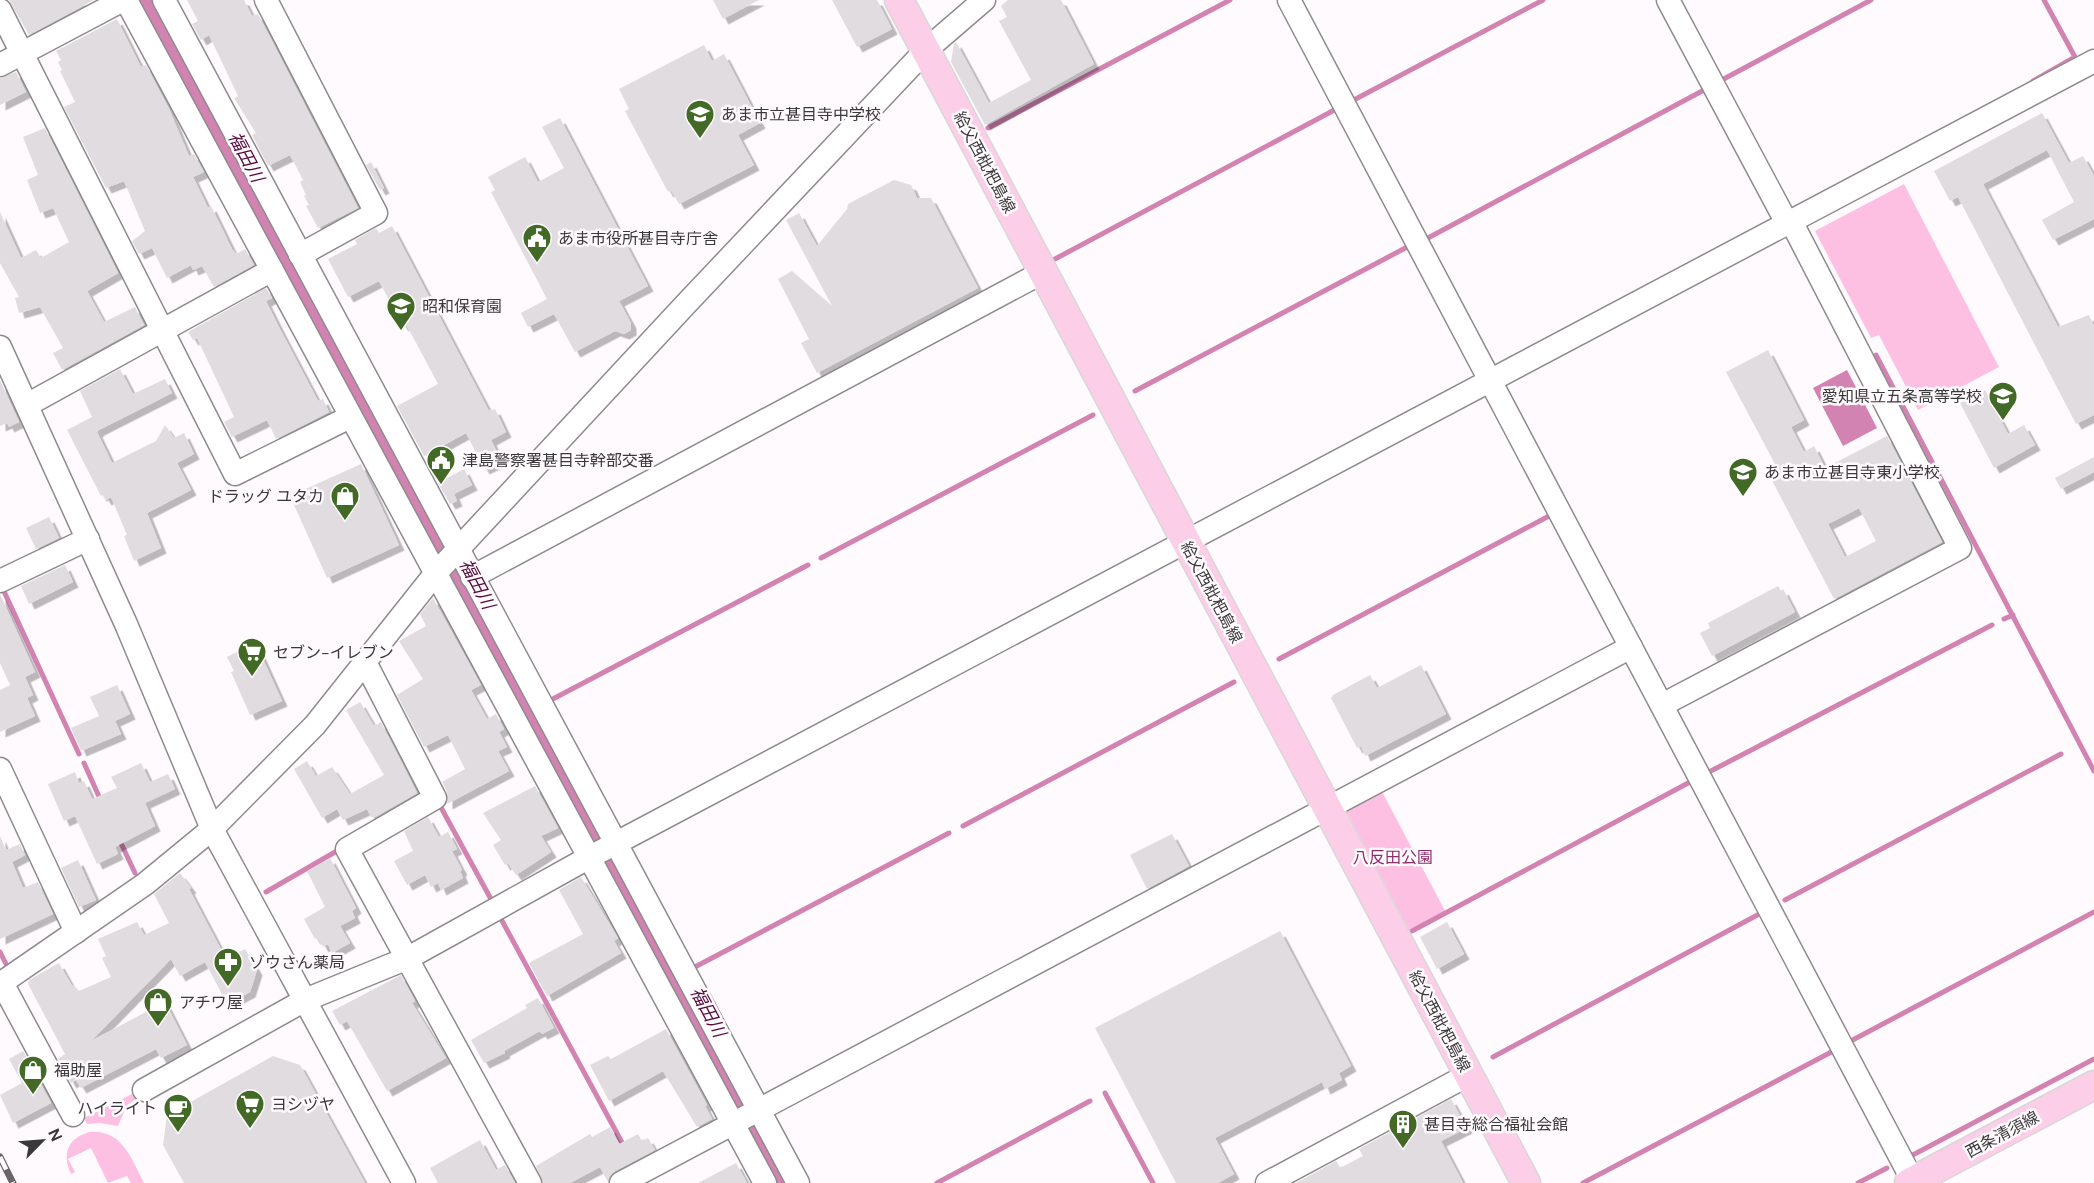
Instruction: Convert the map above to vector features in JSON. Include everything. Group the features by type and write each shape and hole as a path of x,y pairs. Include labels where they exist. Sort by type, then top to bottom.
{"main road":[{"name":"給父西枇杷島線","path":"899,0 1526,1183"},
{"name":"西条清須線","path":"1912,1182 2094,1085"}],"street":[{"path":"0,65 125,0 765,1183"},
{"path":"164,0 456,552 472,577 614,845 798,1183"},
{"path":"266,0 376,213 300,255"},
{"path":"73,1115 1,983 145,884 212,829 315,725 435,574 926,50 984,0"},
{"path":"1289,0 1912,1182"},
{"path":"1662,705 1960,548 1790,224 1668,0"},
{"path":"0,10 235,474 350,417"},
{"path":"144,1090 305,1000 408,958 588,858 1790,224 2094,61"},
{"path":"27,405 272,270"},
{"path":"472,577 1043,272"},
{"path":"0,347 88,539 212,829 404,1183"},
{"path":"0,581 88,539"},
{"path":"621,1183 1631,647"},
{"path":"364,662 435,798 347,849 531,1183"},
{"path":"0,769 76,932"},
{"path":"1267,1183 1468,1075"}],"green space":[{"path":"1904,184 1999,367 1918,410 1879,335 1871,338 1815,231"},
{"name":"八反田公園","path":"1378,784 1445,911 1409,930 1342,803"},
{"path":"132,1094 138,1098 127,1105 118,1126 100,1123 87,1124 84,1118"},
{"path":"89,1132 100,1132 117,1140 130,1155 144,1183 131,1183 127,1176 108,1183 91,1148 68,1159 75,1172 71,1174 67,1160 68,1148 76,1139"}],"shaded area":[{"path":"135,0 155,0 791,1183 772,1183"},
{"path":"1847,370 1877,428 1843,446 1813,388"}],"building":[{"path":"9,0 94,0 29,35"},
{"path":"187,0 244,0 252,16 258,14 358,208 318,228 306,206 309,205 300,182 303,180 290,155 268,166 252,135 256,133 234,98 238,96 209,35 201,40 192,24 198,21"},
{"path":"713,0 759,0 723,19"},
{"path":"832,0 877,0 892,29 857,47"},
{"path":"1008,0 1061,0 1094,64 985,125 951,62 954,44 956,42 989,103 1031,80 999,21 1007,17 1001,6"},
{"path":"117,19 141,67 146,65 169,109 189,156 194,154 204,172 193,177 208,208 211,206 236,254 245,249 254,265 214,287 202,266 193,270 191,265 167,278 152,248 139,254 132,241 145,231 124,181 106,188 64,107 75,102 60,71 62,70 58,62 61,60 56,51"},
{"path":"704,45 712,61 724,54 760,123 738,135 754,165 679,204 671,190 668,192 625,111 629,109 619,89"},
{"path":"16,72 26,92 0,105 0,78"},
{"path":"2042,113 2069,163 2083,156 2094,176 2094,219 2053,240 2042,220 2074,202 2047,150 1983,184 2058,327 2089,315 2094,326 2094,415 2076,424 1958,197 1950,201 1934,171"},
{"path":"560,118 648,286 619,301 631,323 631,330 624,334 615,331 575,352 554,314 528,327 521,313 547,299 491,192 495,190 488,177 525,157 538,182 564,168 542,127"},
{"path":"45,128 118,273 87,291 104,322 135,307 144,325 62,370 53,353 63,348 40,307 19,313 15,298 19,297 0,263 0,212 21,258 36,250 41,258 69,242 53,208 40,213 27,180 38,175 23,137"},
{"path":"371,162 384,188 380,190 366,165"},
{"path":"894,180 911,185 917,198 931,198 978,288 817,373 801,343 809,339 778,279 792,271 832,306 786,220 799,213 817,246 847,209 848,204"},
{"path":"392,226 489,411 495,409 506,432 491,440 501,461 484,469 466,433 424,456 397,406 438,384 406,324 403,326 379,281 348,297 328,259 357,244 355,240 376,228 379,233"},
{"path":"266,288 272,298 266,301 280,329 318,401 323,399 329,412 276,439 267,420 232,437 224,422 234,417 197,338 193,340 188,332"},
{"path":"1768,350 1804,420 1791,427 1804,452 1814,446 1825,468 1887,436 1942,542 1834,599 1767,471 1776,466 1726,372","holes":["1859,508 1876,541 1845,557 1828,524"]},
{"path":"120,369 133,394 165,379 172,393 97,432 112,463 156,441 165,425 174,438 184,433 194,454 177,463 191,490 147,513 161,548 134,561 124,536 127,535 111,497 106,500 103,495 101,496 67,430 92,417 80,391"},
{"path":"0,380 19,422 9,427 7,423 0,426"},
{"path":"1985,390 2008,434 2024,425 2035,445 1994,468 1960,403"},
{"path":"2094,457 2094,472 2061,489 2055,478"},
{"path":"361,464 399,545 327,578 290,496"},
{"path":"464,469 472,485 454,494 457,501 450,504 438,483"},
{"path":"49,517 59,538 36,549 26,528"},
{"path":"65,565 73,582 29,604 21,586"},
{"path":"1778,586 1781,591 1783,589 1795,612 1712,656 1700,633 1710,628 1708,623"},
{"path":"0,594 35,672 25,677 33,695 27,698 35,716 0,732 0,690 10,685 0,663"},
{"path":"433,598 481,685 471,690 487,719 496,714 504,729 499,732 507,747 498,751 509,771 447,804 447,792 442,782 465,769 448,735 424,747 397,695 423,679 399,641 426,626 420,614"},
{"path":"251,641 253,645 256,644 282,701 250,715 231,672 234,671 227,657 239,651 237,648"},
{"path":"1421,665 1446,714 1365,756 1361,746 1357,748 1331,698 1370,675 1377,688"},
{"path":"117,685 130,714 115,721 121,734 81,751 71,728 99,716 90,697"},
{"path":"360,702 374,726 381,722 417,793 375,817 371,817 367,809 343,820 337,809 322,818 294,769 307,761 316,776 332,767 350,794 384,775 346,710"},
{"path":"141,763 150,782 168,774 175,789 145,803 155,826 115,847 118,854 97,864 75,816 64,821 48,784 75,772 79,783 84,781 92,799 117,788 111,777"},
{"path":"535,786 558,828 541,836 551,852 516,875 508,863 505,865 493,845 501,840 483,813"},
{"path":"428,817 439,837 448,832 457,849 452,851 462,870 460,871 463,878 441,890 438,883 431,887 425,875 407,885 394,861 413,851 404,831"},
{"path":"1172,834 1189,866 1147,889 1130,855"},
{"path":"0,836 6,850 20,844 25,855 12,862 23,888 38,882 53,914 0,939"},
{"path":"330,858 356,908 352,911 355,918 340,926 350,943 332,953 328,944 323,947 318,938 315,939 304,919 325,907 307,871"},
{"path":"78,860 96,900 79,907 61,868"},
{"path":"180,873 191,888 189,889 226,959 245,949 257,970 250,992 227,1004 205,962 180,976 171,959 91,1041 165,1002 187,1045 161,1058 156,1049 81,1088 76,1080 71,1083 58,1059 65,1054 28,984 29,980 59,963 72,986 74,985 79,991 111,977 102,958 106,956 98,939 137,922 144,935 169,923 154,894"},
{"path":"581,877 618,938 614,941 621,953 547,996 529,963 583,934 559,890"},
{"path":"1447,922 1464,954 1437,969 1420,937"},
{"path":"1280,931 1351,1066 1339,1073 1342,1080 1325,1089 1322,1082 1215,1138 1234,1174 1218,1183 1176,1183 1095,1028"},
{"path":"401,975 415,1001 412,1003 446,1058 387,1091 347,1021 340,1025 332,1011"},
{"path":"538,998 554,1028 542,1034 540,1031 484,1063 471,1040 527,1008 525,1005"},
{"path":"666,1029 707,1105 705,1106 712,1119 697,1127 663,1071 609,1101 590,1065 608,1056 611,1059"},
{"path":"23,1051 51,1103 13,1123 0,1095 22,1083 9,1059"},
{"name":"ヨシヅヤ","path":"273,1056 300,1065 365,1183 184,1183 163,1145 167,1115"},
{"name":"甚目寺総合福祉会館","path":"1451,1099 1467,1128 1441,1141 1463,1183 1296,1183 1336,1161 1340,1168 1363,1156 1359,1149"},
{"path":"610,1127 619,1144 638,1134 642,1141 648,1138 655,1150 615,1171 608,1182 600,1167 570,1183 543,1183 536,1166 590,1134 592,1137"},
{"path":"480,1140 496,1170 505,1165 515,1183 438,1183 430,1168"},
{"path":"736,1163 747,1183 698,1183"}],"waterway":[{"path":"988,128 1230,0"},
{"path":"1350,102 1543,0"},
{"path":"1720,81 1871,0"},
{"path":"2033,81 2075,57 2044,0"},
{"path":"1428,238 1704,90"},
{"path":"1055,259 1340,107"},
{"path":"1135,391 1411,245"},
{"path":"1876,355 2094,771"},
{"path":"821,558 1093,415"},
{"path":"1279,659 1549,516"},
{"path":"549,701 808,565"},
{"path":"2,587 79,754"},
{"path":"2004,619 2013,615"},
{"path":"1707,773 1992,625"},
{"path":"963,826 1234,682"},
{"path":"1785,900 2061,754"},
{"path":"84,763 101,801"},
{"path":"1412,931 1690,782"},
{"path":"438,802 492,901"},
{"path":"693,968 949,833"},
{"path":"119,839 135,873"},
{"path":"266,892 342,848"},
{"path":"1493,1057 1763,912"},
{"path":"1847,1043 2094,912"},
{"path":"500,917 625,1148"},
{"path":"0,952 6,964"},
{"path":"1583,1183 1837,1049"},
{"path":"1909,1157 2094,1059"},
{"path":"1105,1093 1153,1183"},
{"path":"937,1183 1090,1101"},
{"path":"1858,1183 1887,1168"}],"railway":[{"path":"0,1157 13,1183"}],"place":[{"name":"あま市立甚目寺中学校","path":"700,140"},
{"name":"あま市役所甚目寺庁舎","path":"537,264"},
{"name":"昭和保育園","path":"401,332"},
{"name":"愛知県立五条高等学校","path":"2003,422"},
{"name":"津島警察署甚目寺幹部交番","path":"441,486"},
{"name":"あま市立甚目寺東小学校","path":"1743,498"},
{"name":"ドラッグ ユタカ","path":"345,522"},
{"name":"セブン-イレブン","path":"252,678"},
{"name":"ゾウさん薬局","path":"228,988"},
{"name":"アチワ屋","path":"158,1028"},
{"name":"福助屋","path":"33,1096"},
{"name":"ヨシヅヤ","path":"250,1130"},
{"name":"ハイライト","path":"178,1134"},
{"name":"甚目寺総合福祉会館","path":"1403,1150"}],"water label":[{"name":"福田川","path":"246,157"},
{"name":"福田川","path":"477,584"},
{"name":"福田川","path":"708,1012"}]}
